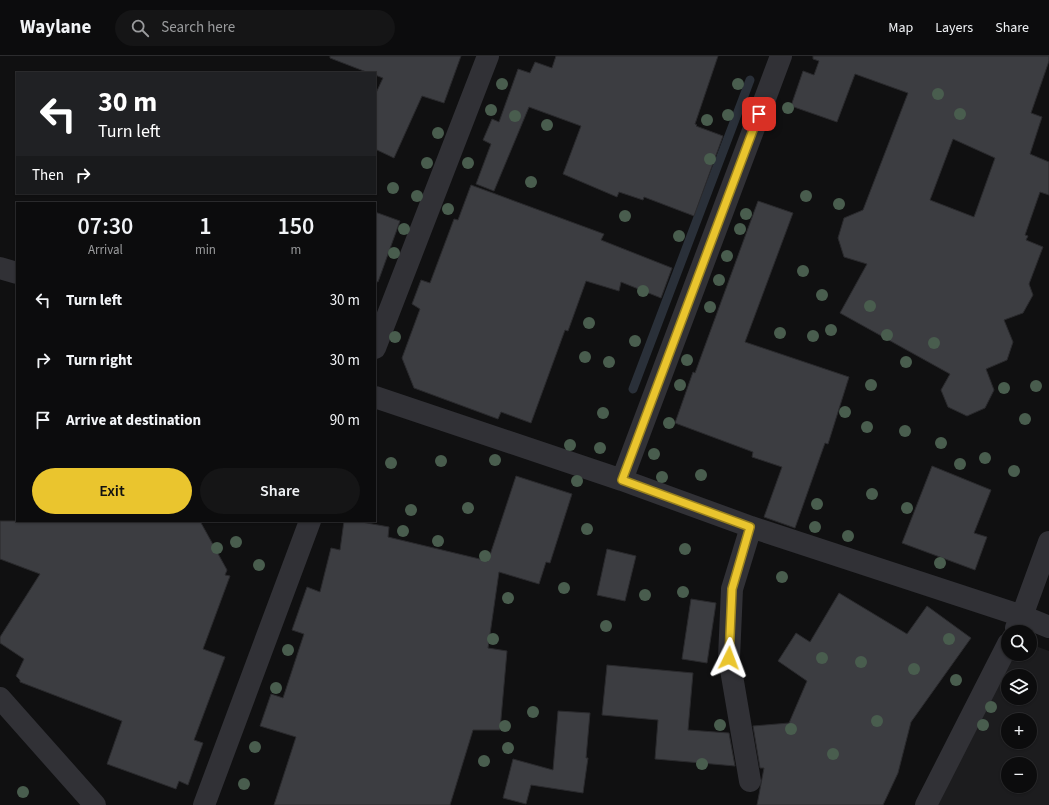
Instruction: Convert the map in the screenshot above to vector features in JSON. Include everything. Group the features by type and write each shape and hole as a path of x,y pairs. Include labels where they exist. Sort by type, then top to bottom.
{"street":[{"path":"376,345 488,56"},
{"path":"622,480 781,56"},
{"path":"0,268 16,274"},
{"path":"376,397 622,480 1018,624 1049,627"},
{"path":"204,805 310,522"},
{"path":"750,527 732,589 729,658 750,781"},
{"path":"1018,624 1049,542"},
{"path":"926,805 1001,658"},
{"path":"0,698 95,805"}],"shaded area":[{"path":"1037,647 1049,651 1049,805 938,805 1001,669 1001,705 1037,705 1037,669 1001,669 1005,661 1037,661"}],"building":[{"path":"330,56 461,56 444,103 422,96 394,158 376,149 376,93 383,78 376,75 376,72 366,72 330,58"},
{"path":"556,56 718,56 695,124 697,125 696,126 723,136 694,216 644,197 643,200 619,192 617,197 563,174 581,126 529,107 494,191 476,184 491,144 483,140 492,119 499,122 518,69 530,73 535,62 552,68"},
{"path":"813,56 1049,56 1049,61 1031,113 1042,117 1030,154 1049,162 1049,195 1040,192 1025,235 1028,236 1026,240 1043,247 1029,284 1033,295 1023,313 1004,320 1013,342 1007,360 986,369 994,390 985,408 967,416 948,407 941,390 950,374 840,313 867,264 844,257 838,238 844,218 863,210 908,93 855,74 837,122 791,106 803,71 814,75 819,61 813,59","holes":["953,139 995,158 974,217 930,200"]},
{"path":"471,185 604,234 601,240 672,268 661,298 621,282 619,291 586,281 568,331 565,330 531,423 501,412 498,419 414,388 402,358 420,309 412,304 421,280 430,283 454,219 458,220"},
{"path":"758,201 793,213 745,342 849,377 828,444 825,443 795,528 764,517 782,467 752,457 753,452 675,423 693,372 695,373"},
{"path":"376,212 400,221 378,282 376,281"},
{"path":"932,466 991,490 974,533 987,537 975,570 902,543"},
{"path":"516,476 572,494 550,563 546,562 539,584 499,572 488,648 507,651 500,730 473,730 450,805 274,805 296,737 260,726 271,694 283,698 304,634 292,630 307,587 320,592 331,548 340,550 344,522 362,522 389,527 388,537 488,561"},
{"path":"0,521 201,522 227,570 225,575 230,576 203,649 225,657 194,740 203,743 188,785 179,781 176,789 107,764 122,721 20,682 16,676 24,659 0,643 0,637 40,574 0,559"},
{"path":"607,549 636,556 625,601 597,595"},
{"path":"839,593 907,634 927,606 971,638 911,722 898,773 883,805 757,805 764,768 760,768 753,726 789,723 807,681 778,661 796,633 810,642"},
{"path":"691,599 716,603 707,663 682,659"},
{"path":"607,665 693,673 688,730 729,733 735,766 655,759 658,720 602,715"},
{"path":"558,711 590,713 586,758 588,758 583,793 531,785 526,804 503,798 513,759 553,770"}],"waterway":[{"path":"633,389 750,80"}],"route":[{"path":"729,658 732,589 750,527 622,480 759,114"}]}
